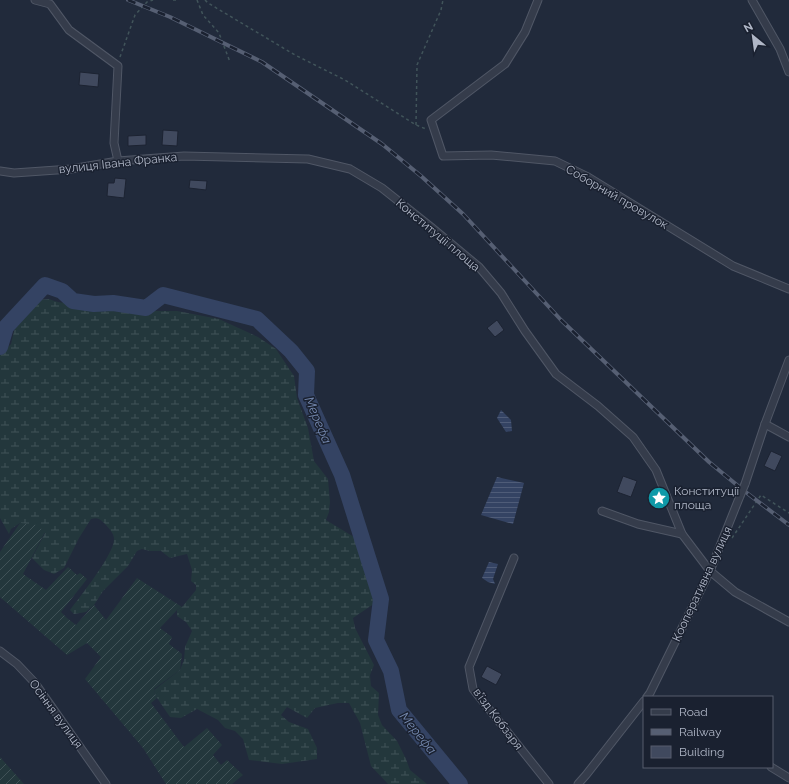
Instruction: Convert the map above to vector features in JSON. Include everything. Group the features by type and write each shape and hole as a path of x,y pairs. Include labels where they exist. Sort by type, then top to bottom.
{"street":[{"path":"35,0 50,4 69,30 118,66 114,144 118,161"},
{"name":"Соборний провулок","path":"538,0 525,32 505,64 430,120 443,156 491,155 555,161 588,177 733,266 789,289"},
{"path":"752,0 780,49 789,72"},
{"name":"вулиця Івана Франка","path":"0,170 14,173 71,169 118,161 184,156 308,159"},
{"name":"Конституції площа","path":"308,159 350,169 382,188 479,267 501,293 525,331 556,374 598,406 633,437 656,470 682,534 710,571 735,592 789,622"},
{"name":"Кооперативна вулиця","path":"649,695 710,571 745,484 764,424 789,360"},
{"path":"764,424 789,437"},
{"path":"602,511 638,524 682,534"},
{"name":"в’їзд Кобзаря","path":"514,558 469,667 473,690 549,784"},
{"name":"Осіння вулиця","path":"0,651 17,664 35,683 106,784"},
{"path":"578,784 643,702"},
{"path":"773,768 789,778"}],"path":[{"path":"118,66 135,15 147,2 153,0"},
{"path":"173,0 178,0"},
{"path":"196,0 203,15 219,33 230,62"},
{"path":"205,0 294,55 345,80 416,125 435,133"},
{"path":"416,125 417,65 441,10 443,0"},
{"path":"732,540 761,495 789,513"}],"green space":[{"path":"49,299 64,303 73,301 92,311 102,310 134,313 177,311 219,319 258,337 276,349 294,376 297,398 308,428 314,461 328,479 330,502 326,520 354,537 368,566 374,588 381,599 353,618 355,628 374,665 370,675 371,686 379,693 378,715 382,725 397,741 410,770 427,784 388,784 371,766 360,723 349,703 338,703 315,708 307,718 287,707 281,715 289,722 308,729 317,748 317,759 282,764 249,760 243,739 235,731 225,728 218,720 197,709 181,718 170,717 155,695 154,690 180,670 184,660 185,647 192,631 186,622 177,616 177,610 182,607 196,590 196,585 191,581 192,570 187,554 170,558 161,551 142,549 137,551 128,566 103,591 94,605 86,612 74,614 70,610 96,575 113,546 114,537 110,530 99,519 91,519 79,538 64,568 54,574 44,570 32,558 45,533 20,523 11,529 9,534 0,518 0,355 11,344 16,323 38,300"},
{"path":"20,523 37,525 45,532 23,574 46,590 68,567 77,575 80,573 87,579 61,612 76,625 94,605 106,620 137,578 182,607 177,610 160,628 172,637 169,644 182,654 180,670 154,689 157,698 151,703 184,747 207,728 222,745 213,755 221,765 227,760 243,775 232,784 166,784 143,748 85,679 101,657 87,643 67,655 0,597 0,552"},
{"path":"0,757 24,784 0,784"}],"water":[{"path":"501,410 511,420 512,431 506,432 497,418"},
{"path":"497,477 524,483 513,524 481,515"},
{"path":"489,562 498,564 493,579 495,584 482,578"}],"building":[{"path":"80,72 99,74 98,87 79,85"},
{"path":"163,130 178,131 177,146 162,145"},
{"path":"146,135 146,145 128,146 128,136"},
{"path":"115,178 126,179 124,198 107,196 108,183 114,183"},
{"path":"190,180 207,181 206,190 189,188"},
{"path":"497,320 504,330 495,337 487,328"},
{"path":"771,451 782,456 775,471 764,466"},
{"path":"623,476 637,481 631,497 617,492"},
{"path":"487,666 502,674 496,685 481,677"}],"waterway":[{"name":"Мерефа","path":"0,347 6,327 45,285 62,291 73,301 94,304 113,303 146,308 163,295 257,319 291,351 307,371 306,395 342,475 381,599 376,640 391,671 399,710 460,784"}],"railway":[{"path":"128,0 170,17 262,62 382,144 421,176 463,214 561,320 709,462 789,525"}],"place":[{"name":"Конституції площа","path":"659,498"}]}
